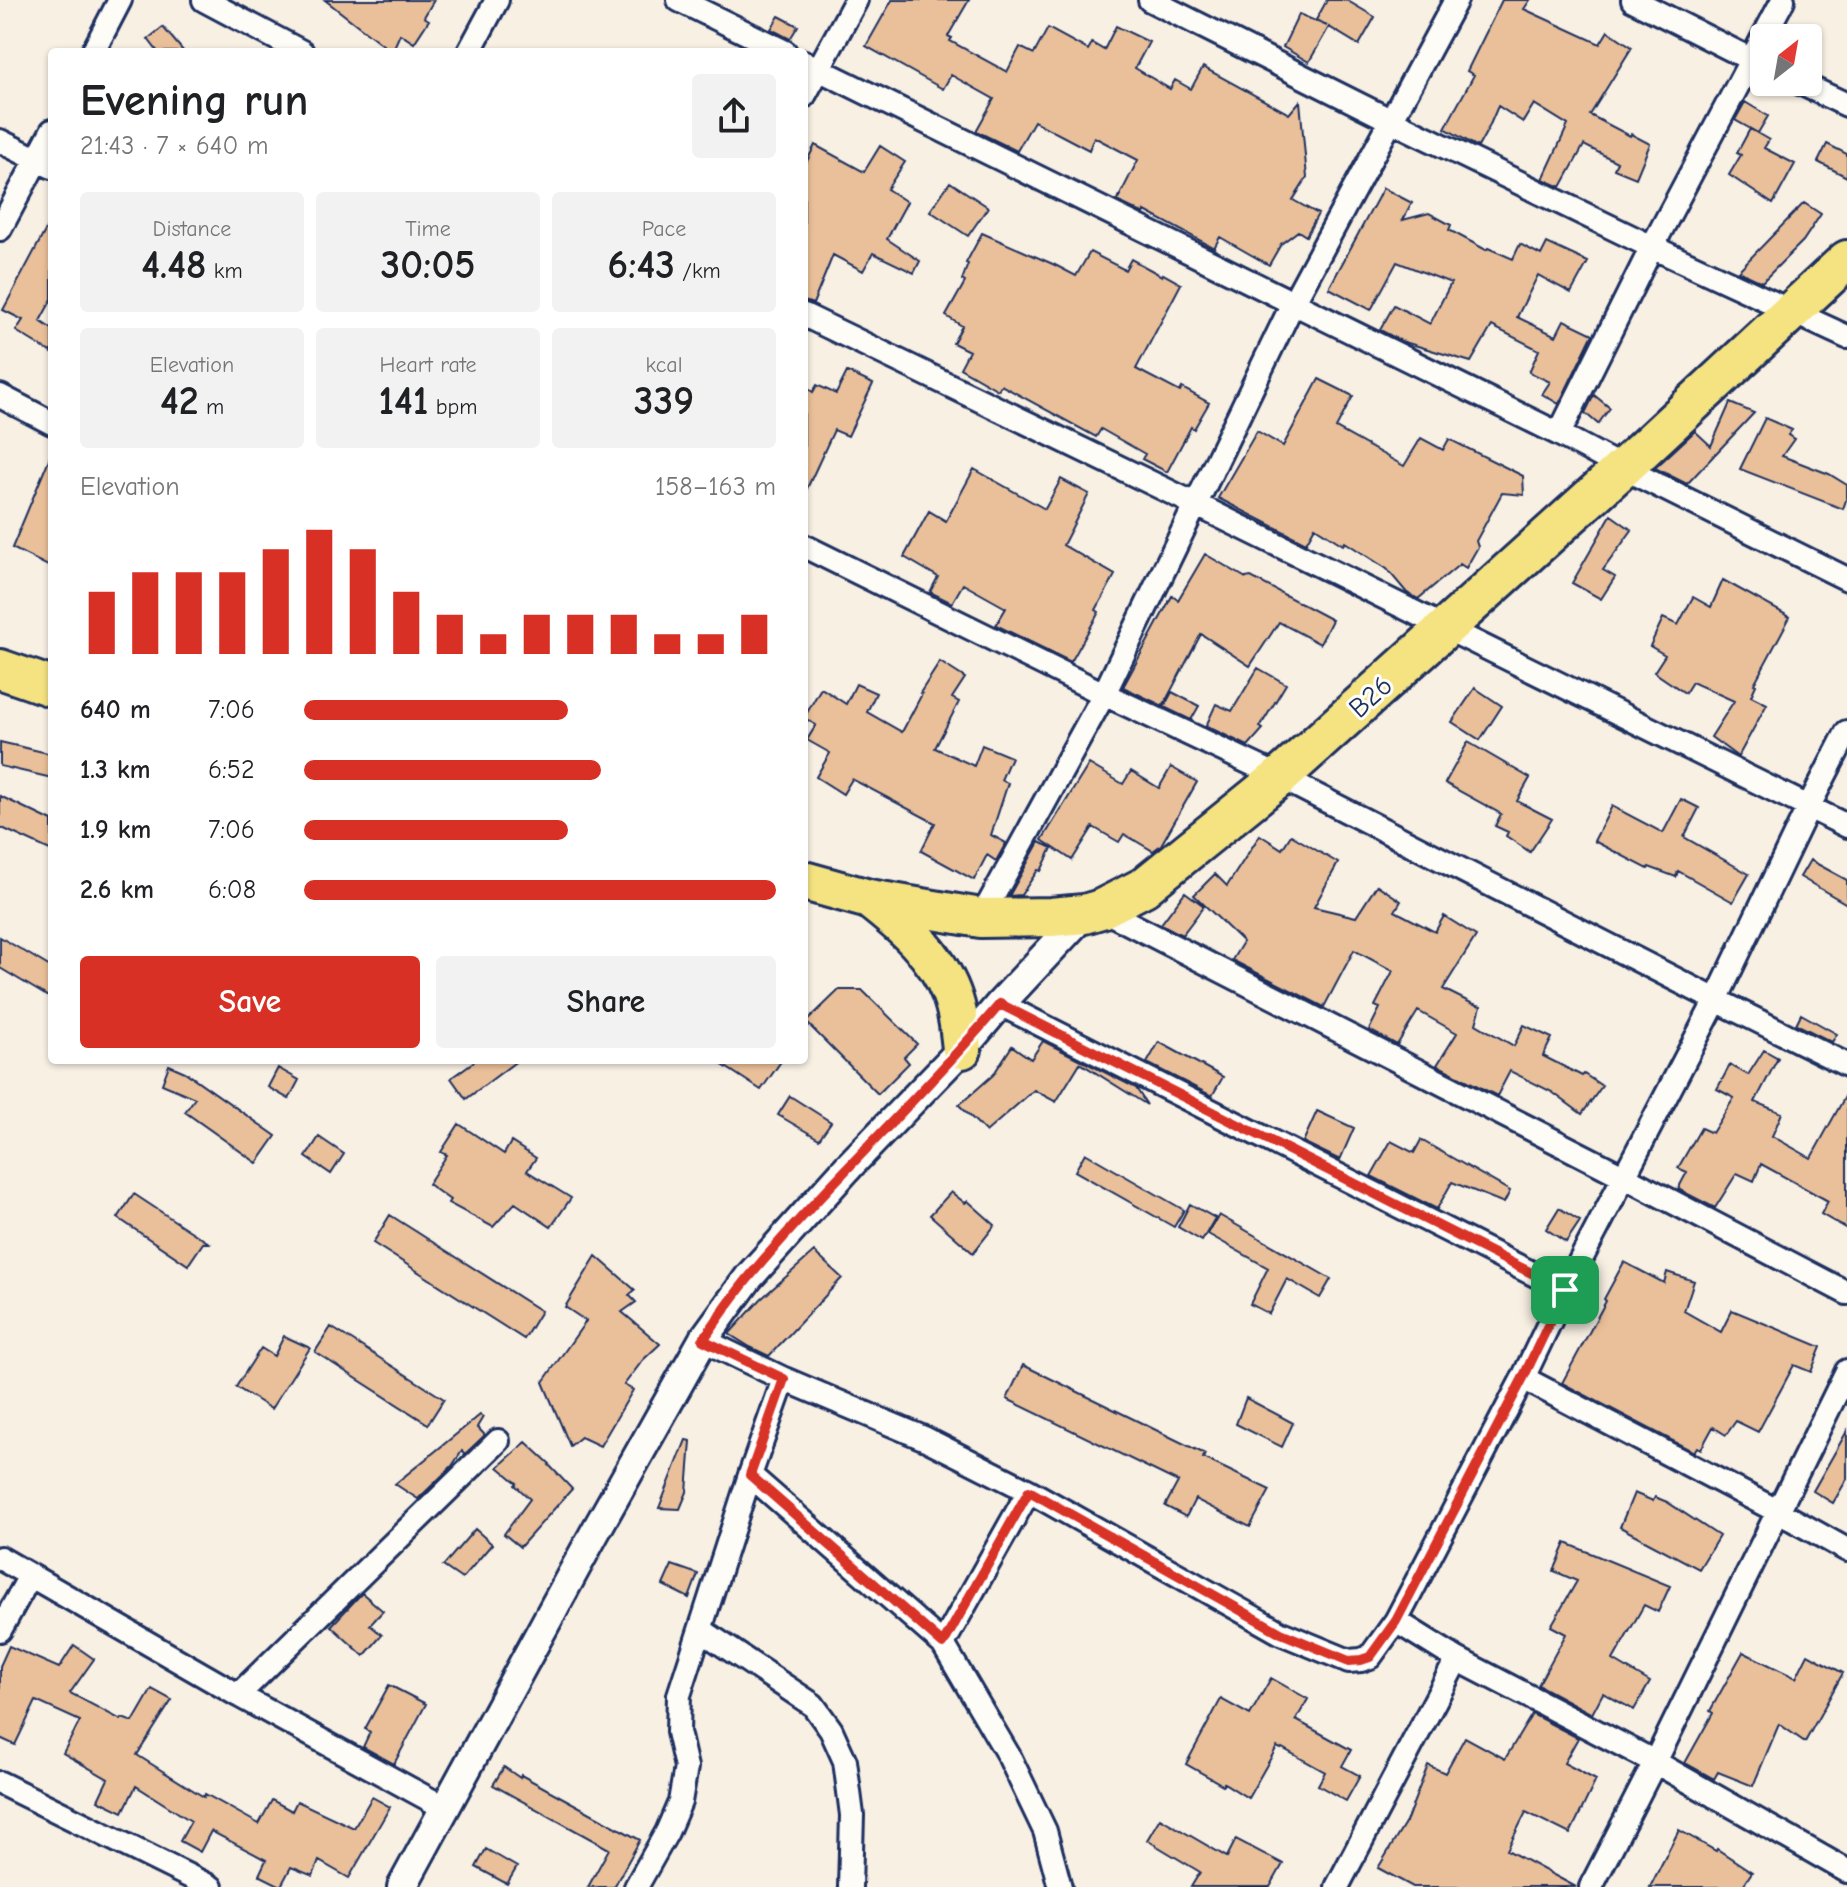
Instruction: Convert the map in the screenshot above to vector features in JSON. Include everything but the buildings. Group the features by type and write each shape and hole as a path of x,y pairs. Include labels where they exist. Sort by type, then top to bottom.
{"highway":[{"name":"B26","path":"808,882 869,899 981,918 1051,917 1092,911 1144,887 1280,777 1623,468 1847,260"},
{"path":"0,669 48,686"},
{"path":"869,899 917,941 941,972 951,993 962,1049"}],"street":[{"path":"95,48 120,0"},
{"path":"204,0 294,48"},
{"path":"471,48 497,0"},
{"path":"679,0 777,48"},
{"path":"856,0 811,65 1847,579"},
{"path":"1150,0 1652,247 1847,337"},
{"path":"981,918 1104,694 1293,303 1456,0"},
{"path":"1633,0 1750,59"},
{"path":"1773,24 1783,0"},
{"path":"1559,434 1652,247 1750,75"},
{"path":"1822,93 1847,105"},
{"path":"0,141 45,164 0,229"},
{"path":"808,317 1847,826"},
{"path":"0,396 48,421"},
{"path":"808,548 1280,777 1847,1065"},
{"path":"703,1340 784,1379 926,1439 1029,1491 1281,1633 1349,1661 1370,1657 1396,1621 1523,1378 1565,1290 1716,1000 1847,732"},
{"path":"402,1887 703,1340 749,1277 850,1165 962,1049 1000,1004 1092,911 1625,1177 1847,1293"},
{"path":"1000,1004 1565,1290"},
{"path":"1591,1887 1847,1371"},
{"path":"1523,1378 1847,1550"},
{"path":"636,1887 680,1802 686,1767 678,1732 679,1695 784,1379"},
{"path":"238,1695 498,1441"},
{"path":"750,1475 943,1644 1010,1758 1040,1819 1060,1887"},
{"path":"943,1644 1029,1491"},
{"path":"0,1558 238,1695 445,1808"},
{"path":"0,1630 30,1576"},
{"path":"1396,1621 1457,1659 1655,1762 1847,1871"},
{"path":"701,1630 813,1705 831,1730 845,1761 852,1815 850,1887"},
{"path":"1337,1887 1457,1659"},
{"path":"0,1783 211,1887"}],"route":[{"path":"1000,1004 1565,1290 1523,1378 1396,1621 1370,1657 1349,1661 1281,1633 1029,1491 943,1644 750,1475 784,1379 703,1340 749,1277 850,1165 962,1049 1000,1004"}]}
